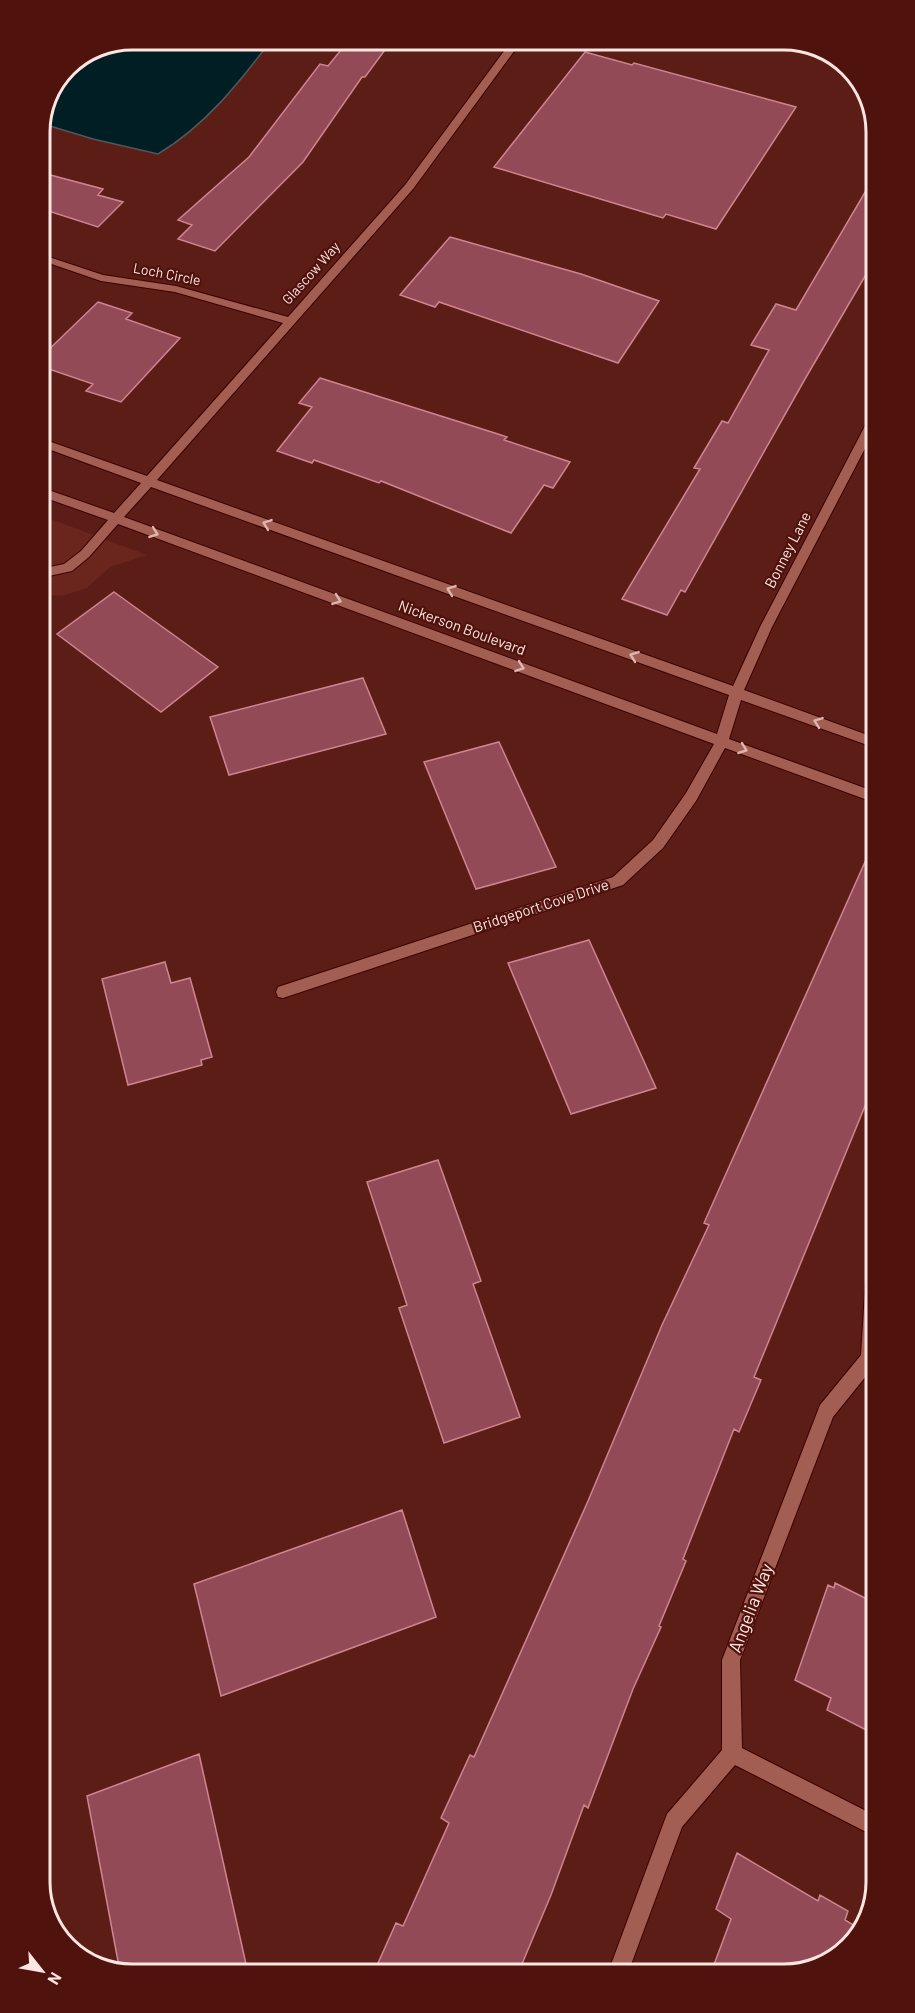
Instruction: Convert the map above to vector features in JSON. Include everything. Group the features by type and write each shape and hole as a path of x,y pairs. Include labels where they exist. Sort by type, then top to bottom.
{"street":[{"name":"Glascow Way","path":"50,572 68,568 85,554 147,481 409,187 510,50"},
{"name":"Loch Circle","path":"50,260 101,278 176,289 290,321"},
{"name":"Bonney Lane","path":"736,693 766,627 866,435"},
{"path":"50,446 866,739"},
{"name":"Nickerson Boulevard","path":"50,494 866,794"},
{"name":"Bridgeport Cove Drive","path":"283,992 618,881 658,844 691,797 722,741 736,693"},
{"name":"Angelia Way","path":"732,1753 731,1660 826,1411 866,1367"},
{"path":"621,1964 674,1821 732,1753 866,1822"}],"shaded area":[{"path":"50,519 147,555 110,567 87,588 62,596 50,595"}],"water":[{"path":"263,50 206,117 158,154 50,126 52,110 63,86 73,73 86,63 115,51"}],"building":[{"path":"341,50 385,50 365,77 362,77 303,162 215,251 178,239 192,225 178,220 249,157 320,64 328,66"},
{"path":"585,52 796,107 716,229 666,214 663,218 494,167"},
{"path":"50,175 103,189 98,195 123,202 98,227 50,212"},
{"path":"866,191 866,275 685,592 681,590 667,615 622,599 700,469 694,468 722,421 728,423 769,350 751,345 776,304 796,310"},
{"path":"450,237 581,274 659,301 618,363 439,302 435,307 400,295"},
{"path":"98,302 132,313 126,319 180,338 121,402 86,391 93,384 50,369 50,348"},
{"path":"320,378 507,437 504,440 570,462 553,488 544,485 511,533 381,481 379,483 314,460 312,463 277,451 312,407 299,403"},
{"path":"114,592 218,667 161,712 57,634"},
{"path":"363,678 386,734 229,775 210,717"},
{"path":"499,742 556,867 476,889 424,762"},
{"path":"866,860 866,1104 754,1377 761,1380 739,1432 734,1429 683,1559 686,1561 659,1626 661,1627 633,1689 588,1808 584,1805 551,1895 522,1964 378,1963 396,1923 403,1926 449,1823 441,1818 470,1755 474,1757 588,1501 662,1325 709,1225 704,1223"},
{"path":"589,940 656,1088 571,1114 508,963"},
{"path":"165,962 171,983 190,978 212,1057 201,1060 202,1065 128,1085 102,979"},
{"path":"438,1160 481,1281 473,1284 520,1417 444,1443 399,1308 407,1305 367,1182"},
{"path":"402,1510 436,1617 221,1696 194,1584"},
{"path":"835,1583 866,1598 866,1730 827,1710 831,1698 795,1680 828,1585 834,1588"},
{"path":"199,1754 246,1963 118,1962 87,1796"},
{"path":"737,1853 818,1901 820,1895 848,1911 845,1920 853,1925 842,1940 829,1950 800,1962 714,1964 731,1919 716,1909"}]}
